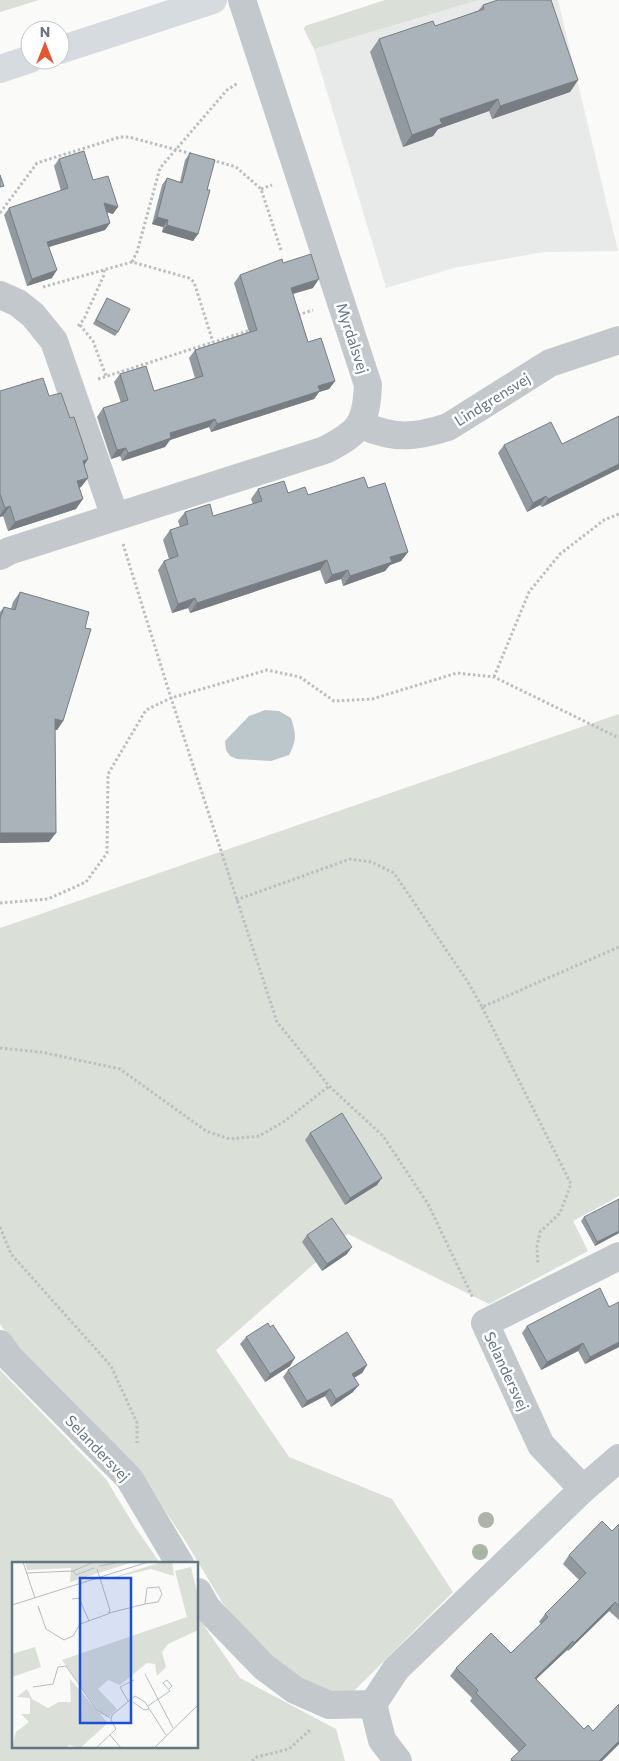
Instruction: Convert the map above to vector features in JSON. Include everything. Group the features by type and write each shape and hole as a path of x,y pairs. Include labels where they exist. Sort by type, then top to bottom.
{"main road":[{"path":"70,47 213,0"},
{"path":"0,69 20,63"}],"street":[{"name":"Myrdalsvej","path":"242,0 368,385 367,407 361,425"},
{"path":"9,299 33,315 54,340 115,517"},
{"name":"Lindgrensvej","path":"361,425 379,433 396,436 429,433 448,427 550,363 619,340"},
{"path":"0,556 9,551 325,450 346,439 361,425"},
{"name":"Selandersvej","path":"584,1489 541,1445 485,1324 619,1256"},
{"name":"Selandersvej","path":"0,1344 9,1357 129,1478 179,1562"},
{"path":"398,1761 382,1740 373,1704 396,1669 584,1489 619,1458"},
{"path":"199,1594 207,1608 264,1667 294,1690 329,1705 373,1704"}],"path":[{"path":"132,262 137,252 158,174 176,150 232,86 266,74"},
{"path":"0,213 36,163 124,136 195,155"},
{"path":"204,158 236,167 261,189 281,250"},
{"path":"9,299 33,290 132,262 192,280 213,342"},
{"path":"54,340 80,324 84,319 104,274 104,269"},
{"path":"295,316 340,301"},
{"path":"80,324 93,340 106,376"},
{"path":"18,386 106,376 258,327"},
{"path":"494,677 529,592 560,554 604,520 619,514"},
{"path":"115,517 171,698 277,1022 329,1086 384,1136 428,1204 485,1324"},
{"path":"0,902 48,899 86,882 106,853 108,774 146,710 171,698 267,670 300,677 334,701 372,699 457,672 494,677 619,738"},
{"path":"236,900 350,860 371,862 394,872 468,982 571,1184 560,1213 540,1232 538,1247 539,1296"},
{"path":"482,1007 619,947"},
{"path":"0,1048 41,1052 120,1069 206,1131 230,1138 259,1136 285,1121 329,1086"},
{"path":"0,1227 11,1254 111,1366 138,1423 137,1457 129,1478"},
{"path":"252,1761 257,1757 289,1749 314,1726 329,1705"}],"shaded area":[{"path":"0,0 39,0 0,12"},
{"path":"385,0 479,0 314,49 304,29 305,26"},
{"path":"479,0 558,0 618,251 543,252 454,268 386,288 314,49"},
{"path":"265,710 279,711 291,718 295,737 289,755 271,761 237,759 230,756 226,750 225,741 249,716"},
{"path":"619,714 619,1196 573,1221 588,1251 489,1304 348,1234 216,1350 289,1457 392,1499 453,1592 353,1692 335,1694 316,1687 264,1653 222,1602 199,1562 148,1485 15,1346 0,1324 0,928"},
{"path":"0,1370 106,1479 135,1527 159,1562 12,1562 12,1748 199,1748 199,1618 240,1678 336,1729 345,1761 0,1761"}],"building":[{"path":"498,0 551,0 578,80 500,106 498,99 440,119 442,124 412,135 379,39 433,21 435,26 484,9 483,5"},
{"path":"84,151 93,180 108,176 118,207 104,203 110,223 47,242 57,270 32,279 9,208 68,188 59,159"},
{"path":"190,153 215,160 207,190 210,190 198,234 167,225 168,220 157,217 167,178 182,183"},
{"path":"0,175 4,186 0,187"},
{"path":"311,254 319,279 291,288 308,342 321,338 335,381 318,386 320,391 217,424 215,419 170,433 171,438 128,453 126,448 117,450 103,408 128,400 120,374 146,366 154,391 203,376 195,350 257,330 240,275 282,259 283,263"},
{"path":"107,298 130,309 118,332 96,320"},
{"path":"43,378 49,396 61,393 70,418 74,417 88,459 83,461 88,478 77,481 83,499 15,522 10,506 5,508 0,494 0,391"},
{"path":"619,416 619,464 548,499 546,496 533,503 504,445 551,422 562,444"},
{"path":"364,477 368,488 385,483 408,552 390,557 392,562 350,576 348,570 332,575 327,560 197,603 195,598 178,604 164,561 178,556 170,530 188,524 185,512 210,504 213,516 262,501 258,489 284,481 288,493 305,487 308,495"},
{"path":"20,592 89,612 85,628 91,629 63,721 55,719 56,833 0,833 0,619 4,607 15,610"},
{"path":"342,1113 382,1178 350,1198 310,1133"},
{"path":"619,1199 619,1231 597,1242 584,1217"},
{"path":"332,1218 352,1247 327,1264 307,1235"},
{"path":"600,1288 609,1307 619,1302 619,1342 590,1357 583,1343 547,1362 527,1326"},
{"path":"268,1323 270,1327 273,1325 295,1358 270,1374 246,1337"},
{"path":"347,1332 367,1365 352,1374 359,1385 336,1399 330,1389 307,1401 288,1370"},
{"path":"602,1521 612,1531 619,1524 619,1606 615,1602 535,1678 584,1729 588,1725 593,1731 619,1704 619,1741 599,1761 513,1761 511,1759 526,1745 476,1693 478,1690 456,1668 491,1633 511,1653 548,1617 545,1614 586,1573 569,1555"}]}
